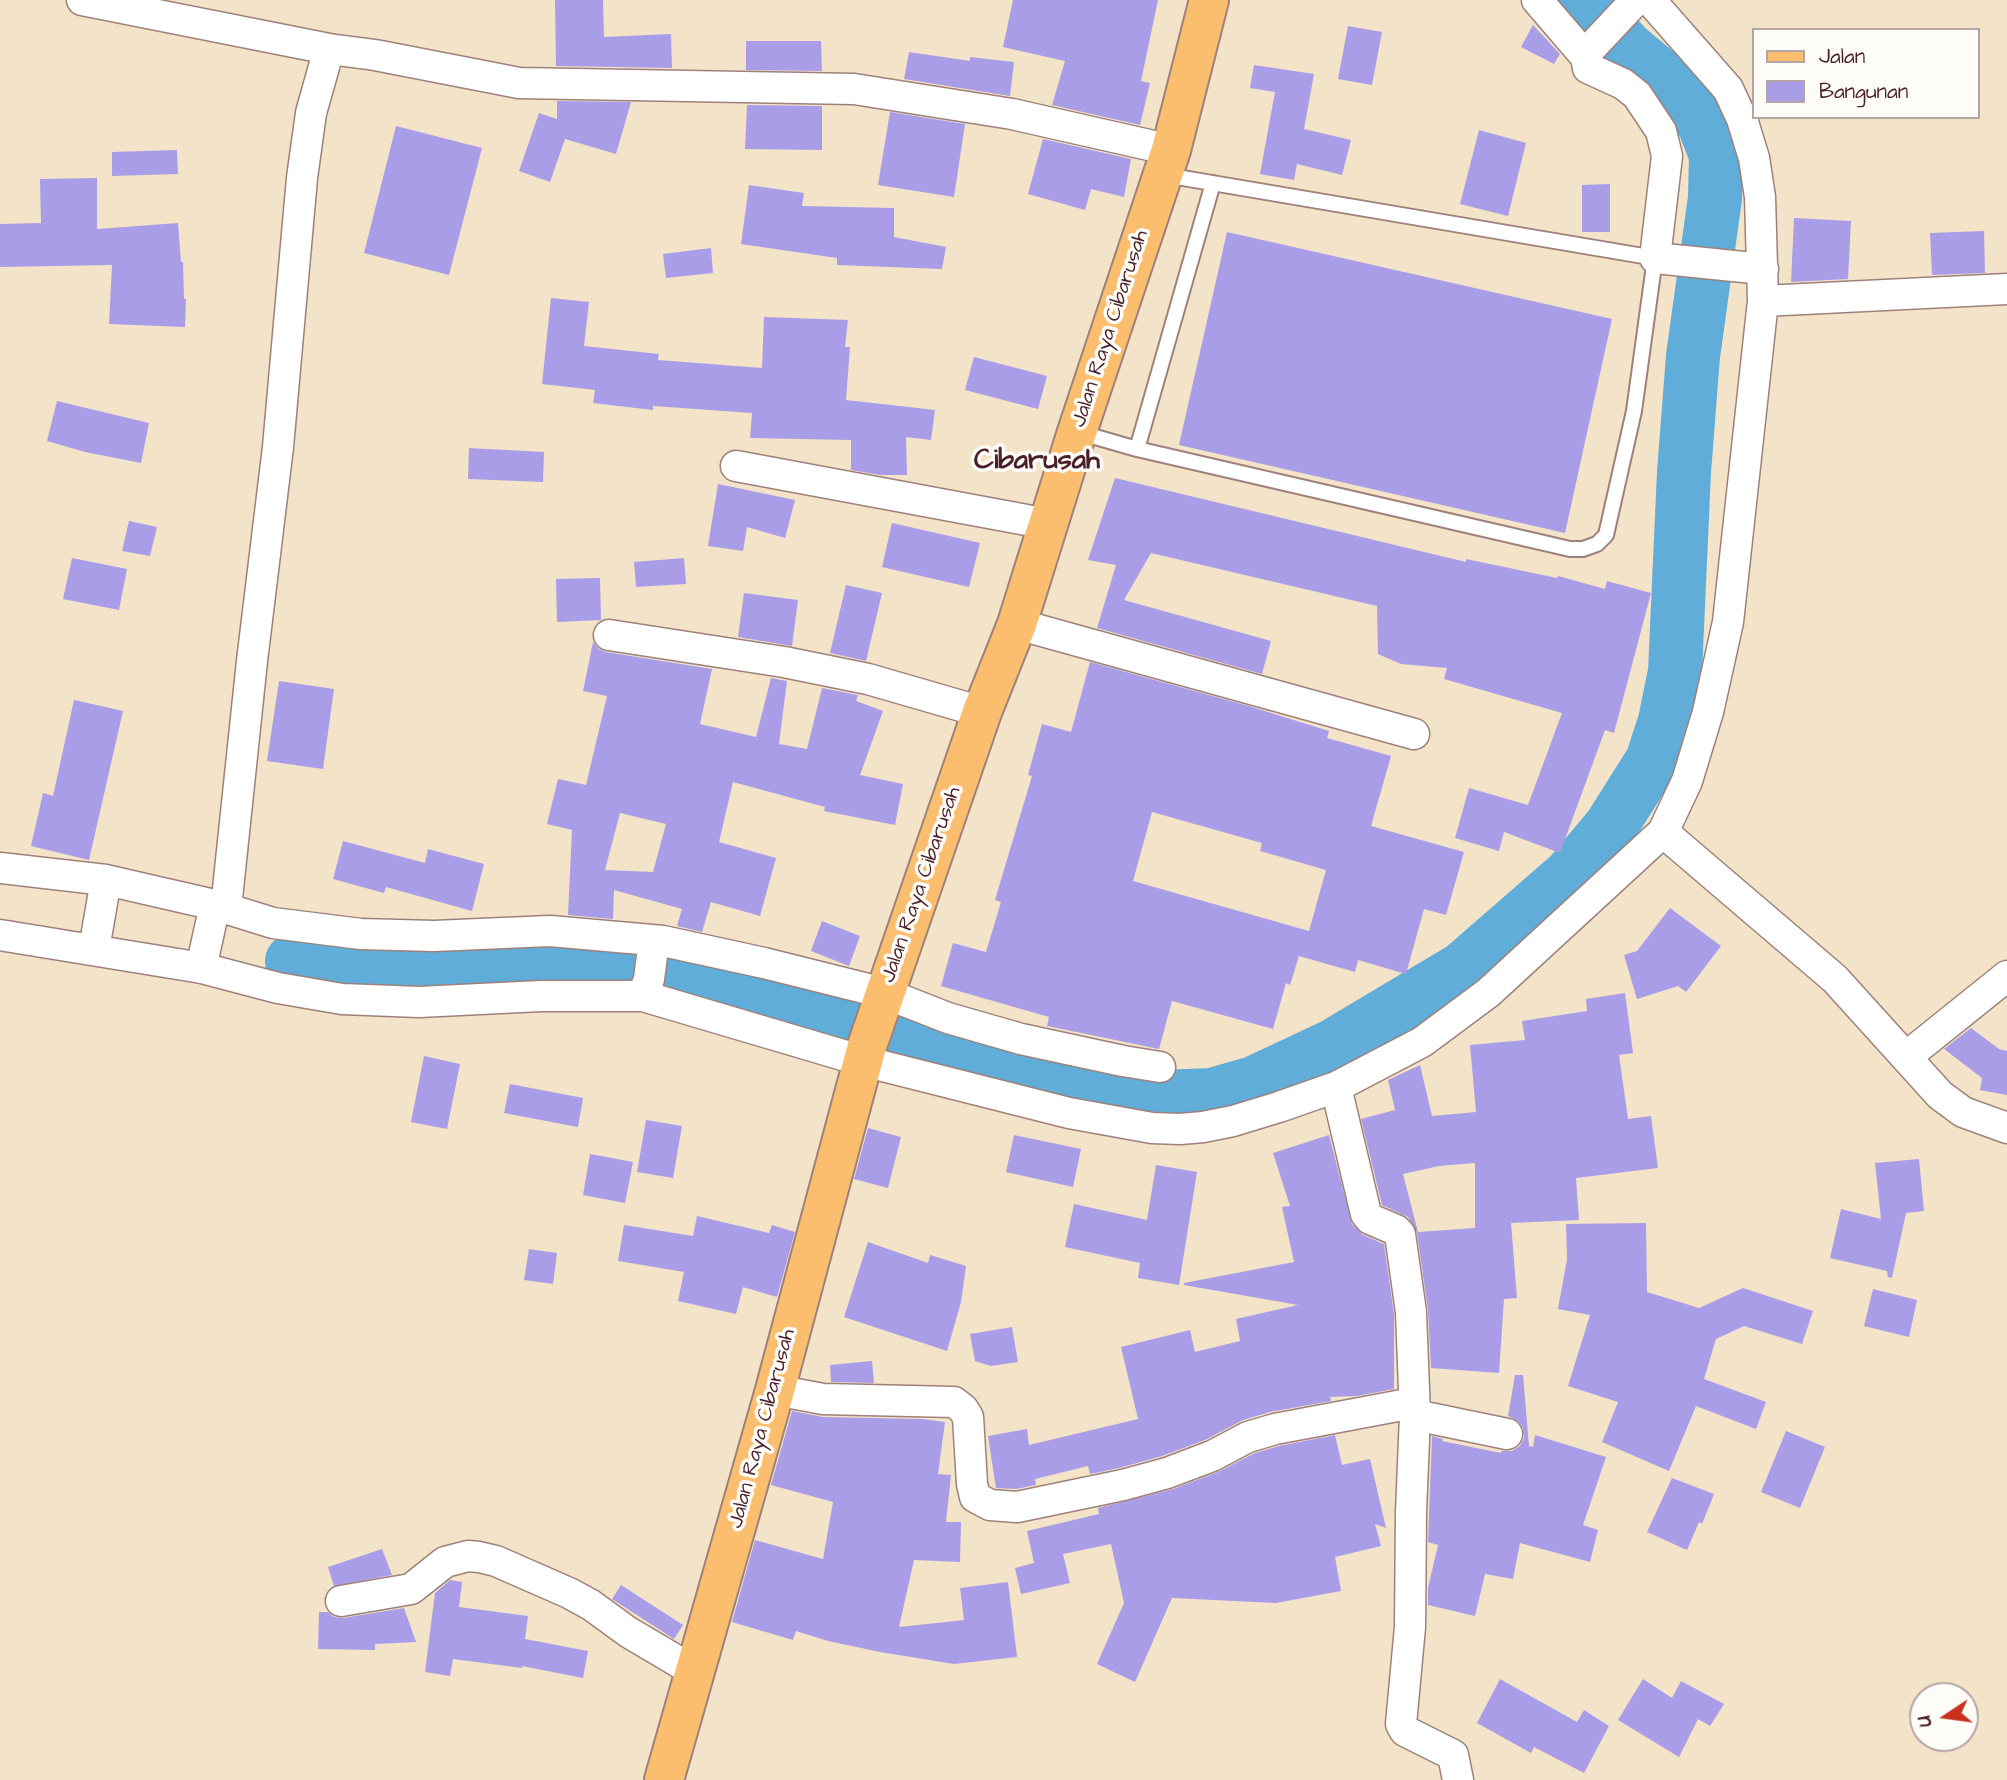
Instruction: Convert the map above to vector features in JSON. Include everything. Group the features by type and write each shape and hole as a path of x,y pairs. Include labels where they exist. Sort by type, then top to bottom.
{"main road":[{"name":"Jalan Raya Cibarusah","path":"664,1780 775,1390 865,1054 982,712 1017,624 1077,432 1167,162 1209,0"}],"street":[{"path":"82,0 133,5 328,49 375,55 519,83 854,89 1012,114 1167,162"},
{"path":"1537,0 1588,53 1588,68 1623,84 1637,95 1661,131 1667,156 1666,259 1763,270"},
{"path":"0,935 95,940 204,957 278,988 342,999 419,1002 646,988 1069,1113 1152,1128 1180,1129 1233,1121 1336,1087 1422,1042 1488,993 1663,832 1687,781 1708,712 1728,622 1763,302 1760,197 1754,158 1742,119 1728,89 1638,2 1588,53"},
{"path":"204,957 217,909 252,661 278,447 302,178 311,113 328,49"},
{"path":"1763,302 2007,289"},
{"path":"736,466 1048,524"},
{"path":"1017,624 1415,734"},
{"path":"608,635 784,662 868,679 982,712"},
{"path":"1663,832 1835,979 1940,1095 1964,1112 2007,1128"},
{"path":"0,868 106,883 273,923 361,934 434,936 550,931 654,944 764,963 986,1030 1110,1059 1160,1066"},
{"path":"95,940 106,883"},
{"path":"646,988 654,944"},
{"path":"1906,1057 2007,976"},
{"path":"1336,1087 1366,1214 1370,1219 1400,1234 1411,1312 1414,1409 1410,1627 1401,1724 1405,1731 1453,1755 1458,1780"},
{"path":"775,1390 823,1399 954,1402 968,1417 975,1497 990,1505 1017,1507 1124,1485 1167,1473 1212,1456 1248,1437 1275,1429 1414,1409 1507,1434"},
{"path":"341,1601 411,1588 445,1562 468,1556 479,1557 496,1561 569,1593 694,1671"}],"lane":[{"path":"1077,432 1137,449 1570,549 1583,549 1597,544 1606,535 1666,259 1213,183 1167,162"},
{"path":"1137,449 1213,183"}],"building":[{"path":"555,0 603,0 604,37 671,34 672,68 556,66"},
{"path":"1013,0 1158,0 1141,81 1150,83 1140,125 1052,105 1065,61 1003,47"},
{"path":"1533,25 1560,54 1554,64 1521,47"},
{"path":"1348,26 1382,32 1372,85 1338,79"},
{"path":"746,41 821,41 822,71 746,70"},
{"path":"909,52 970,61 970,57 1014,62 1010,96 904,79"},
{"path":"1254,65 1314,74 1304,129 1351,140 1342,175 1297,164 1294,180 1260,174 1275,92 1250,88"},
{"path":"557,101 631,102 616,154 565,139 550,182 519,171 539,113 557,119"},
{"path":"747,105 822,106 822,150 745,149"},
{"path":"890,112 965,124 954,197 878,185"},
{"path":"396,126 482,148 449,275 364,253"},
{"path":"1479,130 1526,143 1508,216 1460,204"},
{"path":"1043,139 1131,159 1124,197 1091,189 1085,210 1028,194"},
{"path":"177,150 178,174 112,176 112,152"},
{"path":"97,178 97,229 178,223 186,299 185,327 109,324 112,265 0,267 0,224 41,223 40,179"},
{"path":"1610,184 1610,232 1582,232 1582,185"},
{"path":"749,185 804,193 802,206 894,208 894,237 946,247 942,269 837,265 837,258 741,244"},
{"path":"1794,218 1851,221 1848,279 1791,282"},
{"path":"1984,231 1985,273 1932,275 1930,233"},
{"path":"1227,232 1612,319 1565,533 1179,445"},
{"path":"711,248 713,273 666,278 663,254"},
{"path":"551,298 589,302 584,346 659,354 658,360 762,368 764,317 848,320 845,347 850,347 846,400 935,410 931,440 906,437 907,475 880,475 851,470 851,440 750,438 752,413 653,406 653,410 593,403 595,390 542,384"},
{"path":"974,357 1047,376 1038,409 965,390"},
{"path":"57,401 149,423 141,463 47,441"},
{"path":"469,448 544,452 543,482 468,479"},
{"path":"1115,478 1466,562 1466,559 1557,578 1558,576 1605,589 1607,581 1651,593 1614,733 1605,730 1560,853 1504,832 1499,851 1455,838 1469,788 1528,805 1562,713 1444,679 1447,668 1401,664 1378,654 1377,606 1151,553 1124,600 1271,641 1262,674 1097,628 1116,565 1088,560"},
{"path":"718,484 795,500 785,538 747,527 743,551 708,546"},
{"path":"129,521 157,527 150,556 122,551"},
{"path":"892,523 980,543 969,587 882,567"},
{"path":"72,558 127,569 119,610 63,599"},
{"path":"684,558 686,584 636,587 634,562"},
{"path":"600,578 601,620 557,622 556,579"},
{"path":"846,585 882,593 866,661 830,653"},
{"path":"744,593 798,600 792,646 738,637"},
{"path":"593,642 606,652 712,669 700,724 756,737 771,678 787,681 779,744 807,749 822,688 858,695 856,701 883,711 860,775 903,784 895,825 824,811 825,807 733,782 719,842 776,858 760,916 711,902 702,932 677,926 682,909 614,890 613,919 568,915 572,830 547,824 558,779 586,785 607,696 583,691","holes":["620,813 666,824 653,872 605,870"]},
{"path":"1090,662 1329,731 1327,738 1391,756 1371,826 1464,852 1446,915 1424,909 1406,974 1358,960 1355,972 1299,956 1290,985 1286,983 1273,1029 1172,1001 1159,1049 1047,1026 1049,1017 941,986 953,943 986,952 1001,902 995,900 1032,776 1028,775 1042,724 1071,732","holes":["1152,812 1262,843 1260,851 1326,870 1309,931 1133,881"]},
{"path":"279,681 334,689 323,769 267,761"},
{"path":"74,700 123,711 89,860 31,846 43,793 53,796"},
{"path":"343,841 425,863 428,849 484,864 472,911 386,887 384,893 333,879"},
{"path":"1670,908 1721,946 1686,992 1678,986 1637,999 1624,955 1637,951"},
{"path":"822,921 860,936 849,966 811,951"},
{"path":"1625,993 1633,1053 1619,1055 1628,1119 1651,1116 1658,1168 1576,1178 1579,1220 1511,1223 1517,1298 1504,1299 1499,1373 1431,1368 1428,1310 1417,1232 1408,1217 1382,1205 1361,1119 1395,1110 1388,1080 1420,1065 1432,1116 1476,1112 1470,1045 1525,1040 1522,1021 1587,1011 1586,999","holes":["1475,1163 1475,1228 1418,1232 1403,1174 1439,1166"]},
{"path":"1971,1028 1999,1049 2007,1051 2007,1095 1980,1090 1982,1078 1944,1049"},
{"path":"424,1056 460,1064 447,1129 411,1122"},
{"path":"510,1084 583,1098 578,1127 504,1113"},
{"path":"646,1120 682,1126 673,1178 637,1172"},
{"path":"868,1128 901,1137 888,1188 854,1179"},
{"path":"1014,1135 1081,1149 1073,1187 1006,1172"},
{"path":"1329,1135 1352,1224 1363,1235 1384,1244 1394,1314 1394,1389 1357,1396 1330,1397 1331,1401 1270,1412 1243,1420 1205,1440 1162,1456 1119,1468 1090,1474 1088,1466 1035,1479 1036,1485 1016,1489 996,1488 988,1436 1027,1429 1029,1445 1138,1419 1121,1347 1190,1330 1195,1352 1240,1341 1236,1319 1298,1305 1184,1283 1294,1262 1282,1207 1290,1206 1273,1153"},
{"path":"590,1154 633,1162 625,1203 583,1195"},
{"path":"1919,1159 1924,1211 1906,1213 1892,1278 1888,1277 1887,1271 1830,1258 1841,1209 1881,1219 1875,1163"},
{"path":"1156,1165 1197,1172 1179,1285 1138,1278 1140,1263 1065,1247 1074,1204 1147,1220"},
{"path":"697,1216 769,1233 772,1225 795,1232 777,1297 743,1287 736,1314 678,1301 684,1272 618,1261 624,1225 693,1236"},
{"path":"1646,1223 1647,1292 1699,1308 1743,1288 1813,1311 1802,1344 1744,1326 1716,1339 1704,1379 1766,1402 1756,1429 1696,1406 1669,1471 1602,1442 1618,1402 1568,1386 1590,1315 1558,1309 1567,1259 1566,1224"},
{"path":"868,1242 928,1263 930,1255 966,1266 961,1302 947,1351 844,1317"},
{"path":"529,1249 557,1253 553,1284 524,1280"},
{"path":"1873,1289 1917,1300 1909,1337 1864,1326"},
{"path":"1012,1327 1018,1362 991,1366 975,1361 970,1334"},
{"path":"872,1361 874,1383 831,1382 830,1365"},
{"path":"1515,1375 1523,1375 1529,1446 1533,1447 1535,1435 1606,1457 1583,1525 1598,1530 1590,1562 1520,1543 1513,1579 1485,1574 1475,1616 1428,1605 1428,1588 1438,1545 1428,1542 1432,1436 1443,1439 1442,1441 1501,1453 1520,1446 1524,1438 1523,1428 1518,1421 1508,1416"},
{"path":"792,1411 823,1417 945,1422 938,1474 951,1475 946,1522 961,1522 960,1562 914,1560 899,1627 964,1620 960,1588 1008,1582 1017,1657 954,1664 880,1652 796,1631 793,1640 732,1622 755,1540 823,1559 833,1502 771,1485"},
{"path":"1786,1431 1825,1447 1800,1508 1761,1492"},
{"path":"1335,1435 1342,1465 1370,1459 1386,1528 1375,1524 1381,1546 1335,1557 1341,1591 1276,1603 1172,1598 1135,1682 1097,1664 1124,1603 1111,1544 1063,1554 1070,1583 1021,1594 1015,1568 1034,1563 1027,1531 1099,1514 1098,1508 1173,1489 1218,1472 1255,1453"},
{"path":"1672,1478 1714,1494 1702,1524 1699,1522 1687,1550 1647,1532"},
{"path":"382,1549 392,1575 334,1586 328,1567"},
{"path":"450,1580 462,1582 459,1607 528,1616 525,1639 588,1651 583,1678 522,1666 453,1659 450,1676 425,1672 435,1593"},
{"path":"621,1585 683,1625 674,1639 612,1599"},
{"path":"404,1608 416,1642 375,1644 375,1650 318,1649 319,1612 328,1612 334,1617 343,1618"},
{"path":"1500,1679 1577,1722 1584,1710 1609,1726 1584,1773 1534,1747 1531,1753 1477,1723"},
{"path":"1643,1679 1672,1698 1681,1681 1724,1704 1710,1726 1698,1719 1679,1757 1618,1720"}],"waterway":[{"path":"292,961 411,970 608,959 682,968 829,1015 982,1054 1089,1090 1135,1098 1212,1095 1254,1083 1333,1046 1462,969 1570,875 1611,826 1652,761 1665,721 1675,672 1684,472 1693,356 1715,198 1716,155 1704,124 1692,105 1627,48 1583,0"}],"district":[{"name":"Cibarusah","path":"1037,462"}]}
